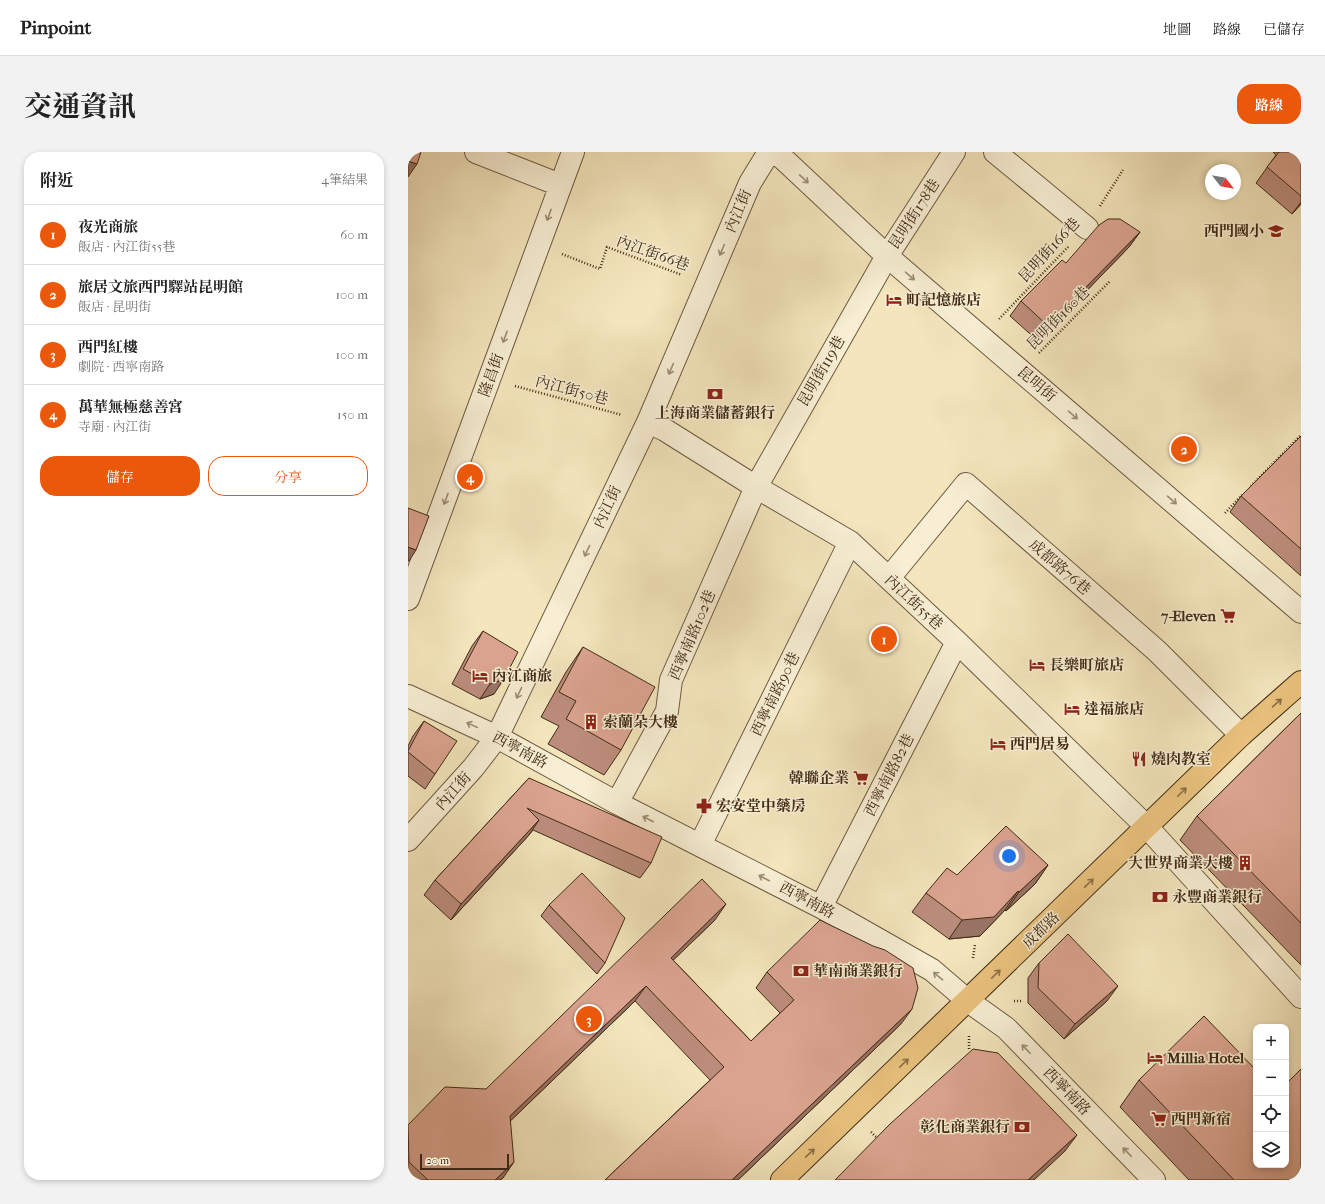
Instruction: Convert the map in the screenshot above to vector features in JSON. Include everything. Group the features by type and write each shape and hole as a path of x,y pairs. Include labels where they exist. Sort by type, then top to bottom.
{"main road":[{"name":"成都路","path":"782,1180 968,1001 1241,734 1301,682"}],"street":[{"path":"476,152 560,186"},
{"name":"隆昌街","path":"408,598 573,152"},
{"name":"內江街","path":"408,840 473,768 497,737 648,422 750,183 769,152"},
{"name":"昆明街","path":"776,152 887,256 980,338 1022,371 1301,612"},
{"name":"昆明街178巷","path":"887,256 954,152"},
{"path":"995,152 1086,228"},
{"name":"昆明街119巷","path":"756,487 887,256"},
{"name":"內江街55巷","path":"648,422 665,430 756,487 850,542 957,642 1147,827 1301,996"},
{"name":"成都路76巷","path":"889,578 966,484 1157,651 1241,734"},
{"name":"西寧南路102巷","path":"617,803 667,711 671,680 756,487"},
{"name":"西寧南路90巷","path":"700,845 850,542"},
{"name":"西寧南路82巷","path":"821,907 957,642"},
{"name":"西寧南路","path":"408,696 497,737 617,803 821,907 932,970 968,1001 1006,1028 1154,1180"}],"path":[{"name":"昆明街166巷","path":"980,338 1086,228 1123,170"},
{"name":"內江街66巷","path":"538,245 600,269 607,247 706,285"},
{"name":"昆明街160巷","path":"1022,371 1110,281"},
{"name":"內江街50巷","path":"490,378 648,422"},
{"path":"1208,531 1301,435"},
{"path":"871,1132 879,1140"}],"building":[{"path":"408,152 421,152 417,164 408,161"},
{"path":"1279,152 1301,152 1301,196 1267,167"},
{"path":"1108,219 1120,219 1140,232 1048,326 1021,301 1062,260 1066,263 1099,225"},
{"path":"1301,436 1301,549 1241,496"},
{"path":"408,508 429,516 416,550 408,547"},
{"path":"483,631 518,652 504,679 490,684 463,669"},
{"path":"583,647 655,687 621,750 566,719 576,701 559,692"},
{"name":"大世界商業大樓","path":"1301,713 1301,923 1197,816"},
{"path":"424,721 457,741 435,774 408,752"},
{"path":"529,778 662,837 651,863 527,808 539,820 461,904 435,880"},
{"path":"1006,826 1048,865 1019,892 1018,891 994,917 962,920 926,893 947,868 957,875"},
{"path":"582,873 625,918 605,963 549,905"},
{"path":"702,879 726,904 671,958 751,1041 794,1000 767,972 820,920 873,946 885,950 913,968 918,988 912,1009 732,1180 605,1180 724,1067 646,986 510,1116 514,1162 495,1180 428,1180 409,1162 408,1125 445,1087 486,1089"},
{"path":"1068,934 1118,986 1075,1024 1038,988 1039,963"},
{"path":"1204,1016 1253,1067 1253,1168 1289,1168 1289,1081 1301,1069 1301,1180 1234,1180 1139,1080"},
{"path":"973,1049 998,1053 1077,1135 1028,1180 835,1180 890,1124"}],"place":[{"name":"西門國小","path":"1276,231"},
{"name":"町記憶旅店","path":"894,300"},
{"name":"上海商業儲蓄銀行","path":"715,394"},
{"name":"旅居文旅西門驛站昆明館","path":"1184,449"},
{"name":"萬華無極慈善宮","path":"470,477"},
{"name":"7-Eleven","path":"1228,616"},
{"name":"夜光商旅","path":"884,639"},
{"name":"長樂町旅店","path":"1037,665"},
{"name":"內江商旅","path":"480,676"},
{"name":"達福旅店","path":"1072,709"},
{"name":"索蘭朵大樓","path":"591,722"},
{"name":"西門居易","path":"998,744"},
{"name":"燒肉教室","path":"1139,759"},
{"name":"韓聯企業","path":"861,778"},
{"name":"宏安堂中藥房","path":"704,806"},
{"name":"大世界商業大樓","path":"1245,863"},
{"name":"永豐商業銀行","path":"1160,897"},
{"name":"華南商業銀行","path":"801,971"},
{"name":"西門紅樓","path":"589,1019"},
{"name":"Millia Hotel","path":"1155,1058"},
{"name":"西門新宿","path":"1159,1119"},
{"name":"彰化商業銀行","path":"1022,1127"}]}
